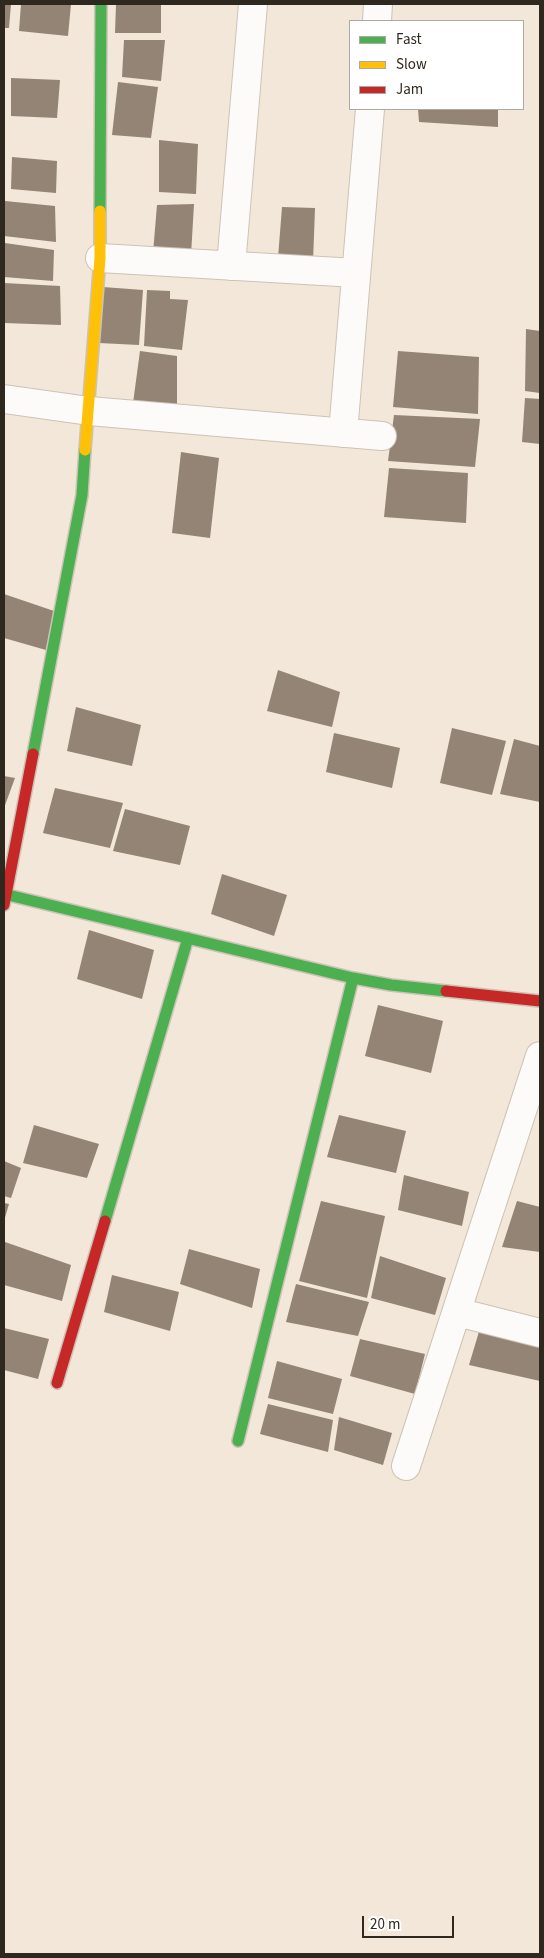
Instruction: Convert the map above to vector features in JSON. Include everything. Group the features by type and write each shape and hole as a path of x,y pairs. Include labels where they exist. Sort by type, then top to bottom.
{"street":[{"path":"101,4 100,258 82,495 5,898 188,938 391,986 540,1001"},
{"path":"231,266 253,4"},
{"path":"377,20 378,4"},
{"path":"343,433 370,110"},
{"path":"100,258 356,273"},
{"path":"4,399 89,412 382,436"},
{"path":"58,1383 188,938"},
{"path":"238,1441 353,978"},
{"path":"406,1466 540,1056"},
{"path":"457,1312 540,1333"}],"building":[{"path":"4,4 11,4 9,28 4,28"},
{"path":"21,4 71,4 68,36 19,31"},
{"path":"116,4 161,4 161,33 115,33"},
{"path":"124,40 165,40 161,81 122,77"},
{"path":"11,78 60,80 57,118 11,116"},
{"path":"118,82 158,87 151,138 112,135"},
{"path":"418,110 498,110 498,127 419,122"},
{"path":"159,140 198,144 196,194 159,192"},
{"path":"12,157 57,161 56,193 11,189"},
{"path":"5,201 55,206 56,242 4,236"},
{"path":"194,204 191,255 153,253 157,205"},
{"path":"282,207 315,208 313,262 278,258"},
{"path":"5,243 54,250 53,281 4,277"},
{"path":"4,283 60,286 61,325 4,323"},
{"path":"103,287 143,290 139,345 99,343"},
{"path":"147,290 170,291 170,299 188,300 182,350 144,346"},
{"path":"526,329 540,331 540,393 525,391"},
{"path":"140,351 177,356 177,407 133,403"},
{"path":"398,351 479,357 478,414 393,407"},
{"path":"525,398 540,399 540,444 522,442"},
{"path":"394,415 480,419 475,467 388,461"},
{"path":"181,452 219,458 210,538 172,533"},
{"path":"389,468 468,473 466,523 384,517"},
{"path":"4,594 54,611 46,650 4,638"},
{"path":"278,670 340,692 332,727 267,711"},
{"path":"76,707 141,725 132,766 67,751"},
{"path":"452,728 506,741 492,795 440,783"},
{"path":"334,733 400,748 392,788 326,772"},
{"path":"514,739 540,746 540,802 500,794"},
{"path":"4,776 15,778 4,808"},
{"path":"55,788 123,803 110,848 43,833"},
{"path":"125,809 190,826 180,865 113,851"},
{"path":"222,874 287,895 274,936 211,914"},
{"path":"89,930 154,950 142,999 77,979"},
{"path":"378,1005 443,1021 431,1073 365,1056"},
{"path":"339,1115 406,1131 396,1173 327,1157"},
{"path":"34,1125 99,1144 87,1178 23,1163"},
{"path":"4,1161 21,1168 11,1198 4,1196"},
{"path":"404,1175 469,1192 462,1226 398,1210"},
{"path":"321,1201 385,1216 367,1298 299,1281"},
{"path":"517,1201 540,1207 540,1252 502,1247"},
{"path":"4,1203 9,1204 4,1221"},
{"path":"5,1242 71,1265 62,1301 4,1285"},
{"path":"189,1249 260,1269 252,1308 180,1284"},
{"path":"380,1256 446,1278 435,1315 371,1298"},
{"path":"112,1275 179,1292 170,1331 104,1312"},
{"path":"296,1284 369,1302 358,1336 286,1322"},
{"path":"481,1325 540,1340 540,1381 469,1365"},
{"path":"4,1328 49,1339 38,1379 4,1370"},
{"path":"360,1339 425,1354 415,1394 350,1376"},
{"path":"277,1361 342,1379 333,1414 268,1398"},
{"path":"268,1404 333,1420 328,1452 260,1434"},
{"path":"339,1417 392,1433 383,1465 334,1450"}],"traffic: fast":[{"path":"100,211 101,4"},
{"path":"33,754 82,495 85,450"},
{"path":"4,894 353,978 391,985 446,991"},
{"path":"105,1221 188,938"},
{"path":"238,1441 353,978"}],"traffic: slow":[{"path":"85,450 100,258 100,211"}],"traffic: jam":[{"path":"4,905 33,754"},
{"path":"446,991 540,1001"},
{"path":"57,1383 105,1221"}]}
